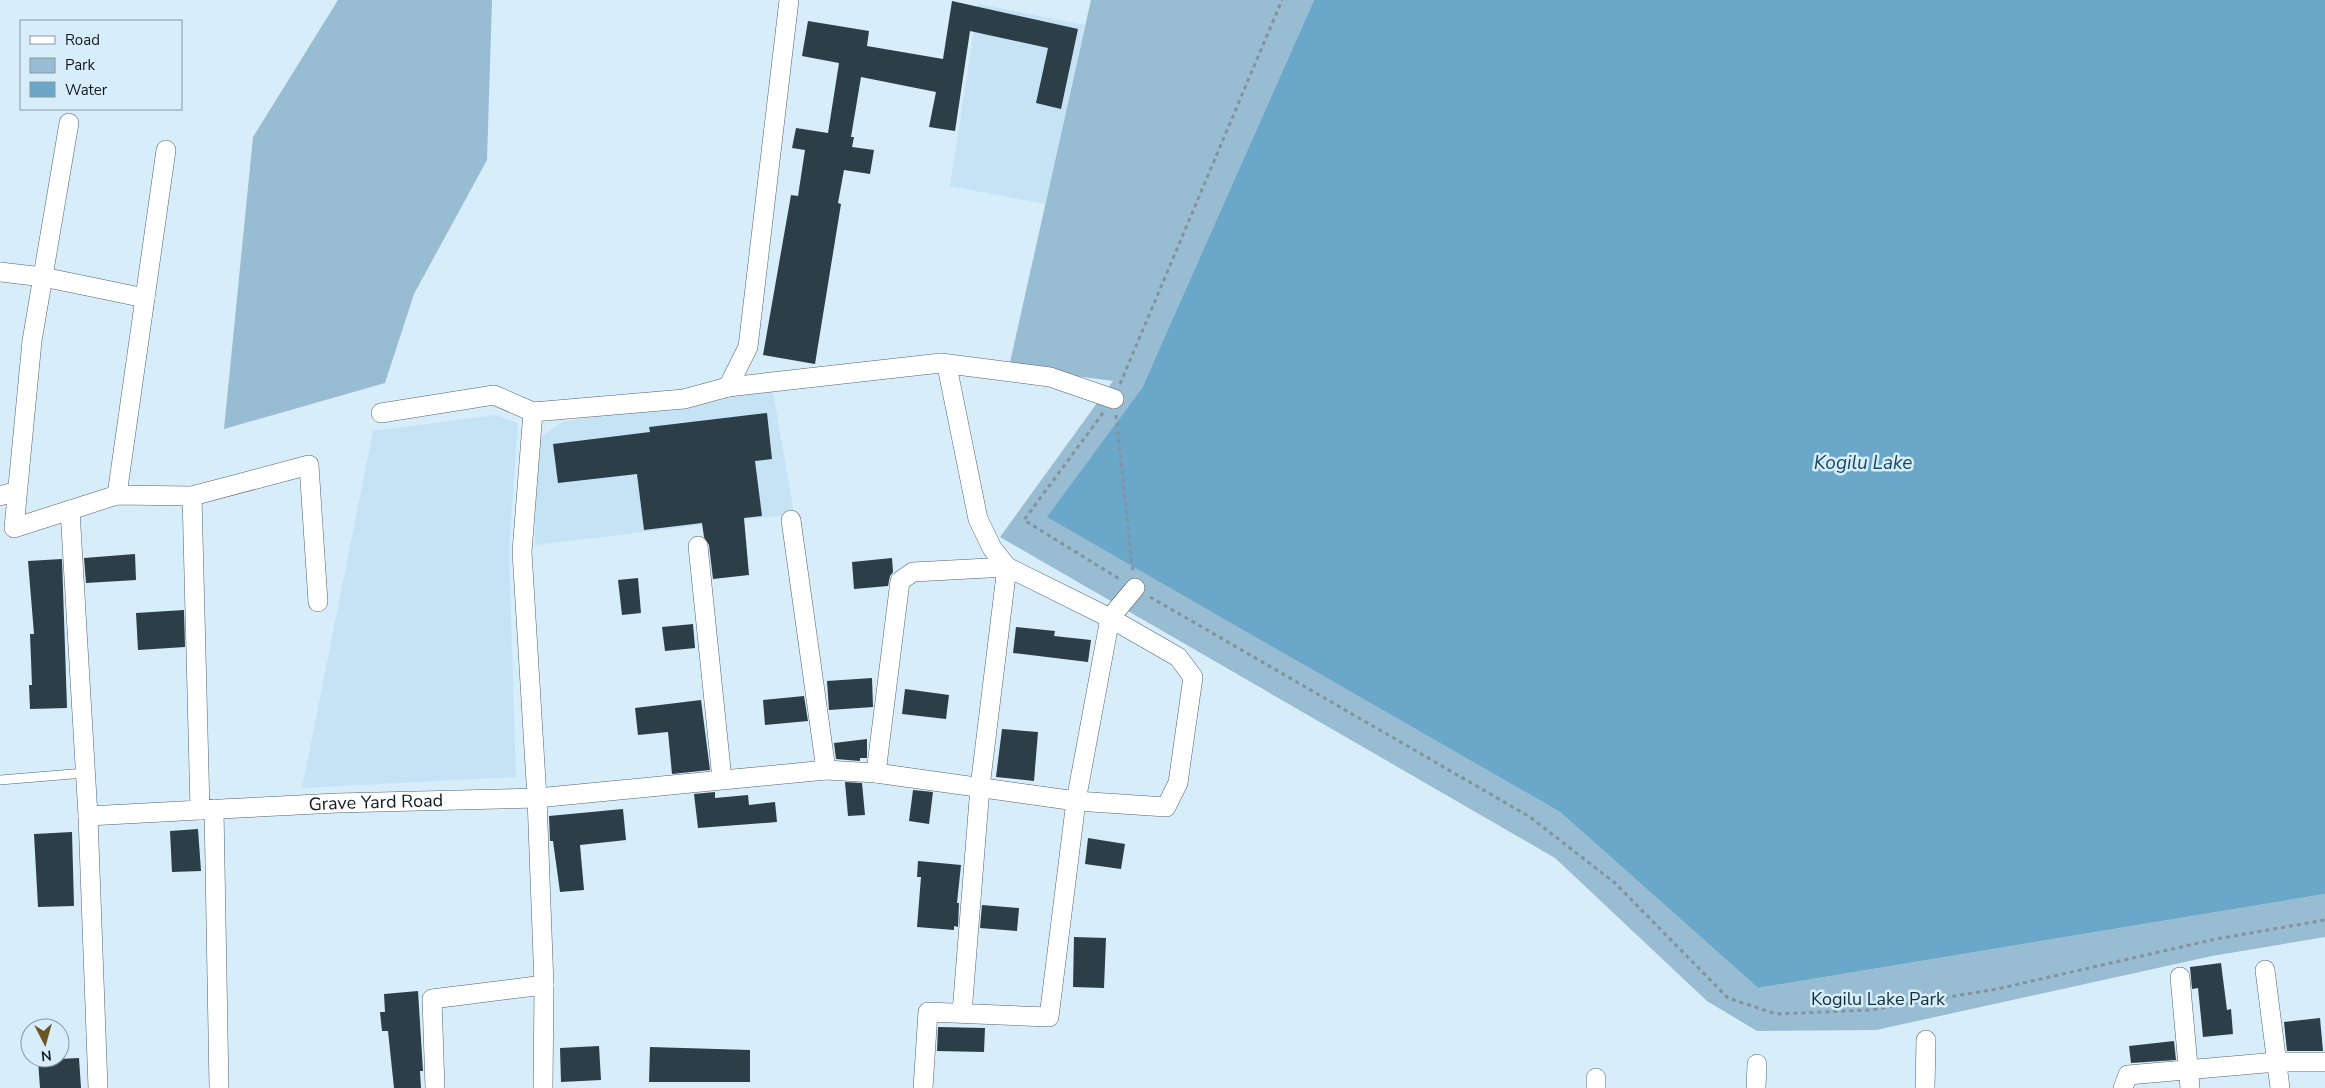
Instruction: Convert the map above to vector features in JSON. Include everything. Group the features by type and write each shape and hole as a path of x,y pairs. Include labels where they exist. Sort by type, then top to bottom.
{"street":[{"path":"728,387 748,348 789,0"},
{"path":"69,124 32,341 9,494 14,528 118,495 192,496 309,464 318,602"},
{"path":"118,495 166,150"},
{"path":"0,272 43,277 145,298"},
{"path":"381,412 494,395 532,412 684,399 728,387 941,363 1050,377 1114,399"},
{"path":"948,372 978,519 992,548 1007,567 1110,618"},
{"path":"532,412 522,552 537,798 544,985 543,1088"},
{"path":"192,496 219,1088"},
{"path":"70,510 88,816 98,1088"},
{"path":"791,520 826,770"},
{"path":"698,546 722,779"},
{"path":"876,773 900,581 912,572 1007,567"},
{"path":"962,1014 980,787 1007,567"},
{"path":"923,1088 928,1012 1049,1017 1076,801 1110,618 1135,588"},
{"name":"Grave Yard Road","path":"88,816 207,809 537,798 826,770 876,773 1076,801 1166,807 1178,783 1193,677 1178,657 1110,618"},
{"path":"2265,970 2280,1088"},
{"path":"2180,977 2189,1079"},
{"path":"435,1088 432,999 544,985"},
{"path":"1924,1088 1926,1040"},
{"path":"2122,1088 2128,1075 2189,1079 2277,1062 2325,1062"},
{"path":"1756,1088 1757,1064"}],"lane":[{"path":"0,780 85,773"}],"path":[{"path":"1282,0 1114,399 1024,520 1135,588 1530,817 1615,883 1728,998 1776,1014 1870,1010 1997,989 2216,939 2325,920"},
{"path":"1114,399 1135,588"}],"shaded area":[{"path":"978,4 1085,25 1045,204 950,186"},
{"path":"772,386 794,514 535,545 536,452 539,438 562,422"},
{"path":"495,415 518,423 509,550 516,777 302,788 373,431"}],"green space":[{"path":"338,0 492,0 487,160 414,294 385,383 224,429 253,137"},
{"name":"Kogilu Lake Park","path":"1091,0 1314,0 1142,388 1048,517 1560,812 1758,988 2325,894 2325,937 2212,956 1876,1030 1757,1031 1707,1001 1555,858 1000,537 1113,381 1009,367"}],"water":[{"name":"Kogilu Lake","path":"1314,0 2325,0 2325,894 1758,988 1560,812 1047,517 1142,388"}],"building":[{"path":"952,1 1078,29 1061,109 1036,103 1048,48 970,31 955,131 929,127 936,92 861,77 851,137 854,137 852,147 874,150 870,174 844,170 838,203 841,204 815,364 763,355 791,195 798,196 805,150 792,148 796,128 828,133 839,63 802,56 808,21 869,31 867,46 943,59"},
{"path":"767,413 772,459 755,461 762,516 744,518 749,575 713,579 709,545 704,537 702,523 644,530 637,474 558,483 553,444 650,432 649,427"},
{"path":"135,554 136,580 86,583 84,558"},
{"path":"892,558 893,572 888,586 854,589 852,562"},
{"path":"62,559 67,708 30,709 29,685 32,685 30,634 34,634 28,561"},
{"path":"638,578 641,613 622,615 618,580"},
{"path":"184,610 185,647 138,650 136,613"},
{"path":"693,624 695,648 665,651 662,627"},
{"path":"1016,627 1055,631 1054,636 1091,640 1088,662 1013,653"},
{"path":"872,678 873,707 829,710 827,681"},
{"path":"905,689 949,695 946,719 902,714"},
{"path":"804,696 808,721 765,725 763,700"},
{"path":"701,700 710,770 672,774 668,732 638,735 635,708"},
{"path":"1002,729 1038,732 1034,781 996,777"},
{"path":"867,739 867,758 860,758 860,761 836,759 834,743"},
{"path":"845,782 862,783 865,815 848,816"},
{"path":"913,790 933,792 929,824 909,821"},
{"path":"715,792 715,798 748,795 749,805 775,802 777,822 698,828 694,794"},
{"path":"623,809 626,840 580,845 584,890 560,892 553,841 550,841 549,816"},
{"path":"198,829 201,871 172,872 170,831"},
{"path":"72,832 74,906 38,907 34,834"},
{"path":"1088,838 1125,844 1121,869 1085,864"},
{"path":"918,861 961,865 957,903 959,903 958,927 954,926 954,930 917,927 921,877 917,877"},
{"path":"982,905 1019,908 1017,931 980,928"},
{"path":"1074,937 1106,938 1104,988 1073,987"},
{"path":"2221,963 2227,1010 2231,1009 2233,1034 2203,1037 2198,988 2192,989 2190,967"},
{"path":"418,991 423,1071 420,1071 421,1088 394,1088 388,1031 382,1031 380,1012 385,1012 384,994"},
{"path":"2320,1018 2323,1051 2287,1051 2284,1022"},
{"path":"938,1027 985,1028 984,1052 937,1051"},
{"path":"2174,1041 2176,1060 2131,1063 2129,1046"},
{"path":"599,1046 601,1080 561,1082 560,1048"},
{"path":"650,1047 750,1050 750,1082 649,1082"},
{"path":"70,1058 79,1058 81,1088 40,1088 39,1068 70,1068"}]}
